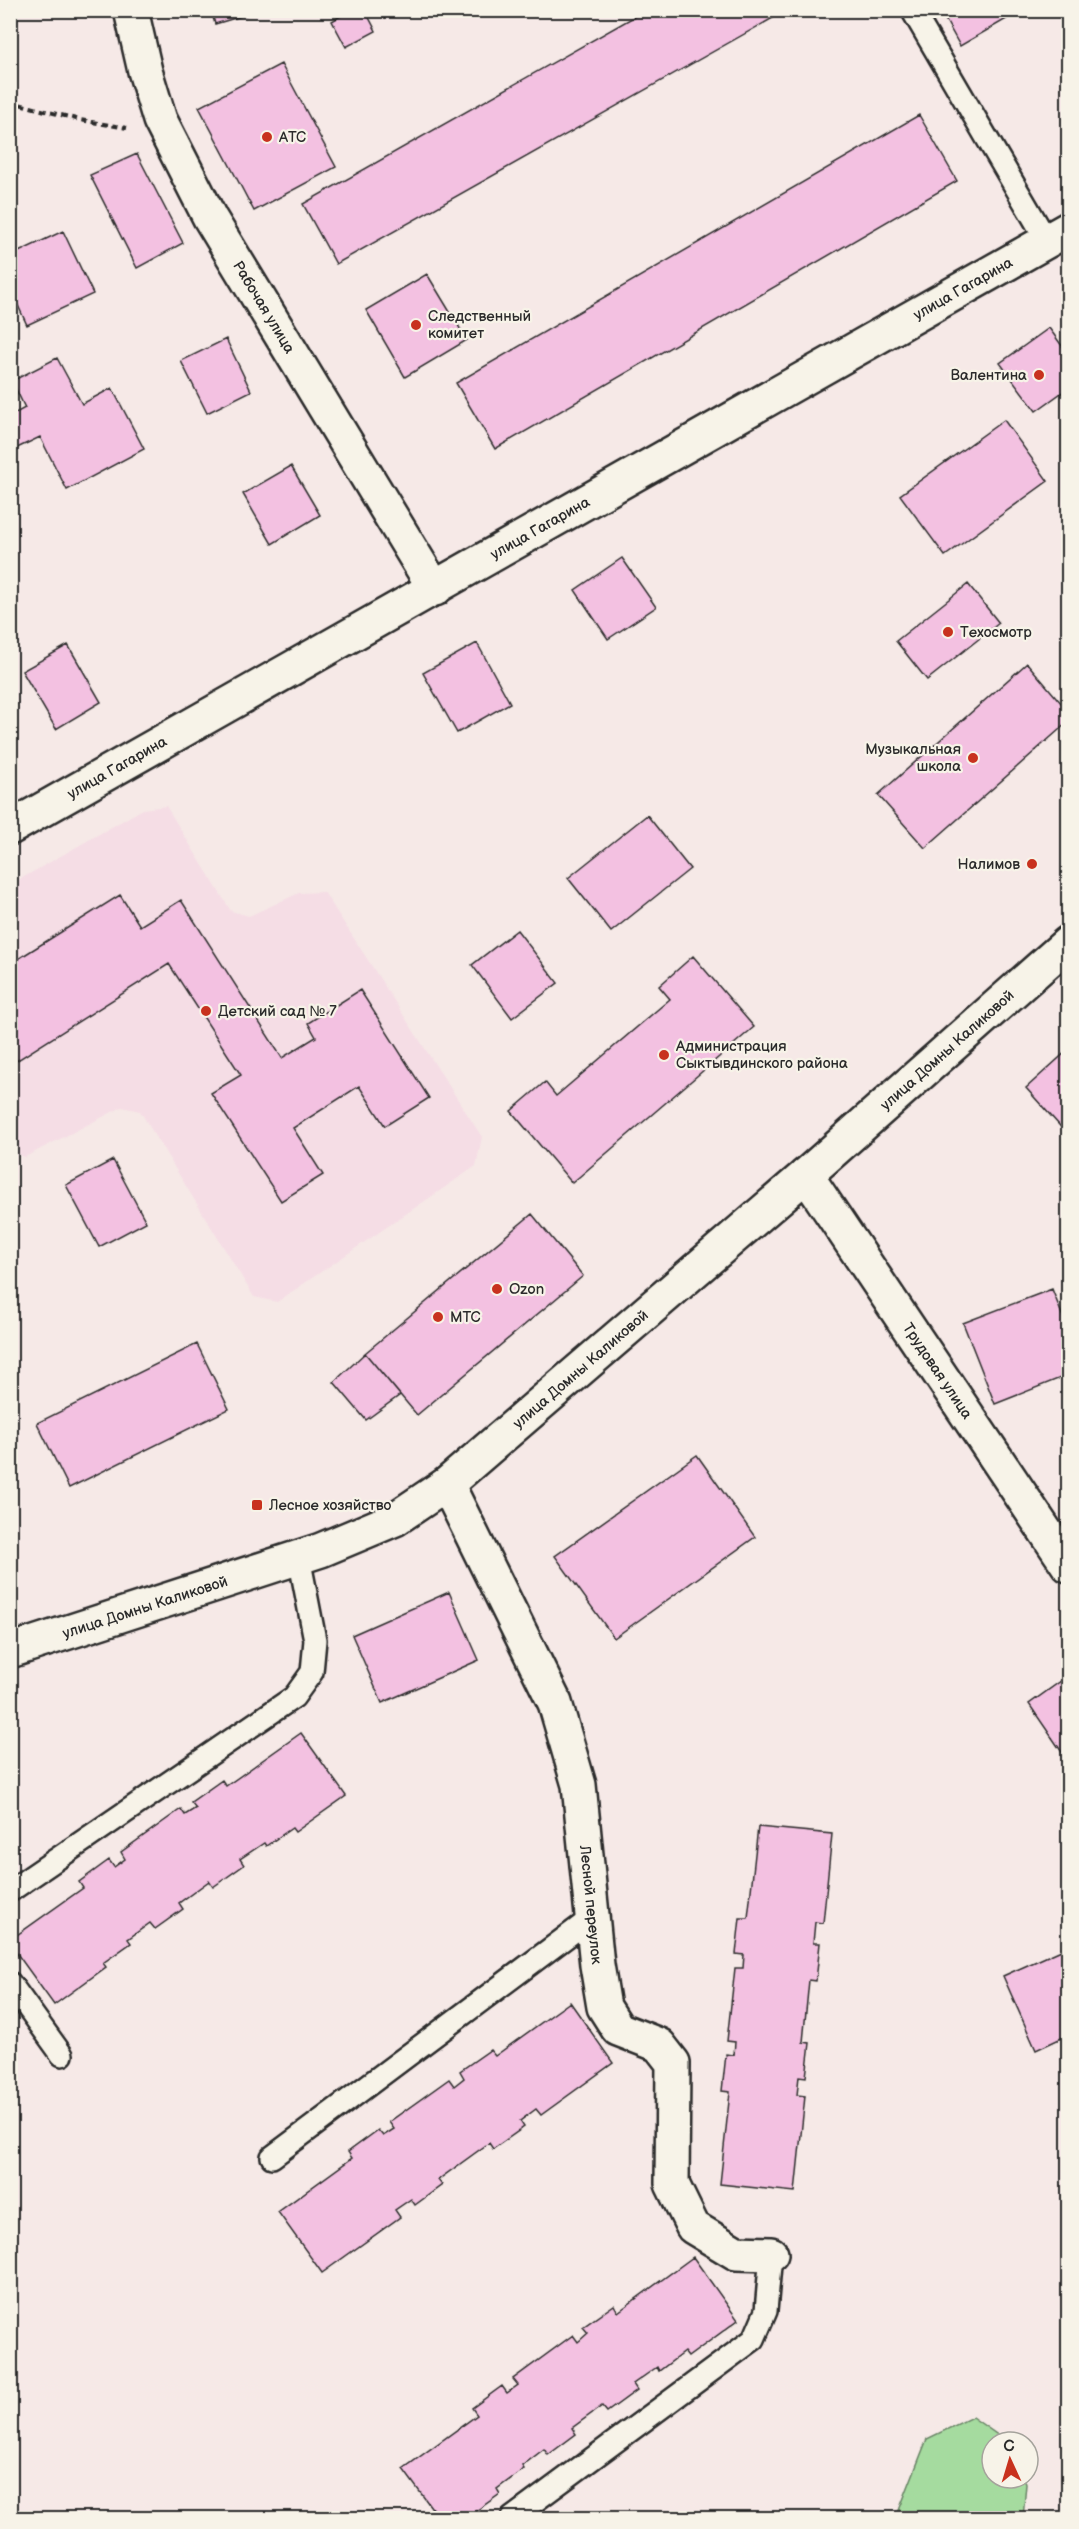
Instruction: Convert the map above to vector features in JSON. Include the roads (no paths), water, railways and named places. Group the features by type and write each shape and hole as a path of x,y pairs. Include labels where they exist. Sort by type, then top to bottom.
{"street":[{"name":"Рабочая улица","path":"131,10 145,71 160,120 210,218 435,589"},
{"name":"улица Гагарина","path":"10,828 1058,235"},
{"name":"улица Домны Каликовой","path":"10,1651 299,1557 395,1519 447,1484 806,1175 1068,943"},
{"name":"Трудовая улица","path":"806,1175 1068,1565"},
{"name":"Лесной переулок","path":"447,1484 555,1703 579,1785 597,1965 604,2007 618,2029 660,2045 673,2063 672,2184 693,2227 736,2253 771,2254"}],"lane":[{"path":"912,10 1058,235"},
{"path":"10,1891 294,1697 312,1672 315,1640 299,1557"},
{"path":"272,2157 593,1917"},
{"path":"10,1983 62,2055"},
{"path":"512,2518 754,2339 766,2311 771,2254"}],"place":[{"name":"АТС","path":"267,137"},
{"name":"Следственный комитет","path":"416,325"},
{"name":"Валентина","path":"1039,375"},
{"name":"Техосмотр","path":"948,632"},
{"name":"Музыкальная школа","path":"973,758"},
{"name":"Налимов","path":"1032,864"},
{"name":"Детский сад № 7","path":"206,1011"},
{"name":"Администрация Сыктывдинского района","path":"664,1055"},
{"name":"Ozon","path":"497,1289"},
{"name":"МТС","path":"438,1317"},
{"name":"Лесное хозяйство","path":"257,1505"}]}
